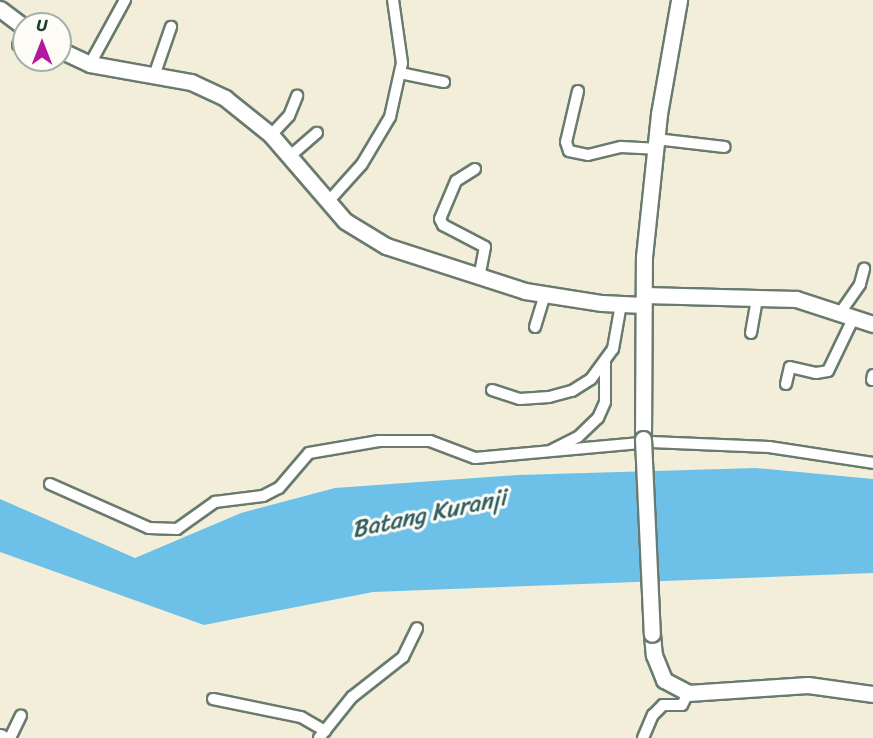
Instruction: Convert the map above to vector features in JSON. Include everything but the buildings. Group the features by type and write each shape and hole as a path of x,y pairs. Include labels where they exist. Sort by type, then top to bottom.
{"street":[{"path":"327,203 362,164 390,117 400,73 401,45 393,0"},
{"path":"680,0 656,144 644,300 643,439 654,655 664,680 688,693 808,685 873,694"},
{"path":"90,64 122,1"},
{"path":"155,72 171,27"},
{"path":"72,56 90,64 155,72 208,88 239,107 271,135 327,203 371,239 479,278 545,295 621,304 644,300 810,301 873,324"},
{"path":"400,73 444,82"},
{"path":"578,91 566,142 569,151 588,155 621,147 656,144 724,147"},
{"path":"271,135 289,116 297,96"},
{"path":"289,157 317,133"},
{"path":"475,168 456,181 440,219 443,225 485,247 479,278"},
{"path":"786,384 789,367 828,371 864,269"},
{"path":"535,327 545,295"},
{"path":"751,333 757,299"},
{"path":"492,390 519,399 549,397 581,385 605,362 617,337 621,304"},
{"path":"547,453 578,437 598,418 605,402 605,362"},
{"path":"872,380 873,375"},
{"path":"50,484 149,528 177,529 215,502 263,496 279,488 309,453 401,439 430,441 475,458 651,442 769,447 873,463"},
{"path":"213,699 302,717 322,734 352,697 403,657 417,628"},
{"path":"643,738 653,715 663,705 682,705 688,693"},
{"path":"10,738 21,715"}],"water":[{"name":"Batang Kuranji","path":"756,468 873,479 873,573 373,592 204,625 0,552 0,499 135,558 241,513 335,488 518,475"}]}
